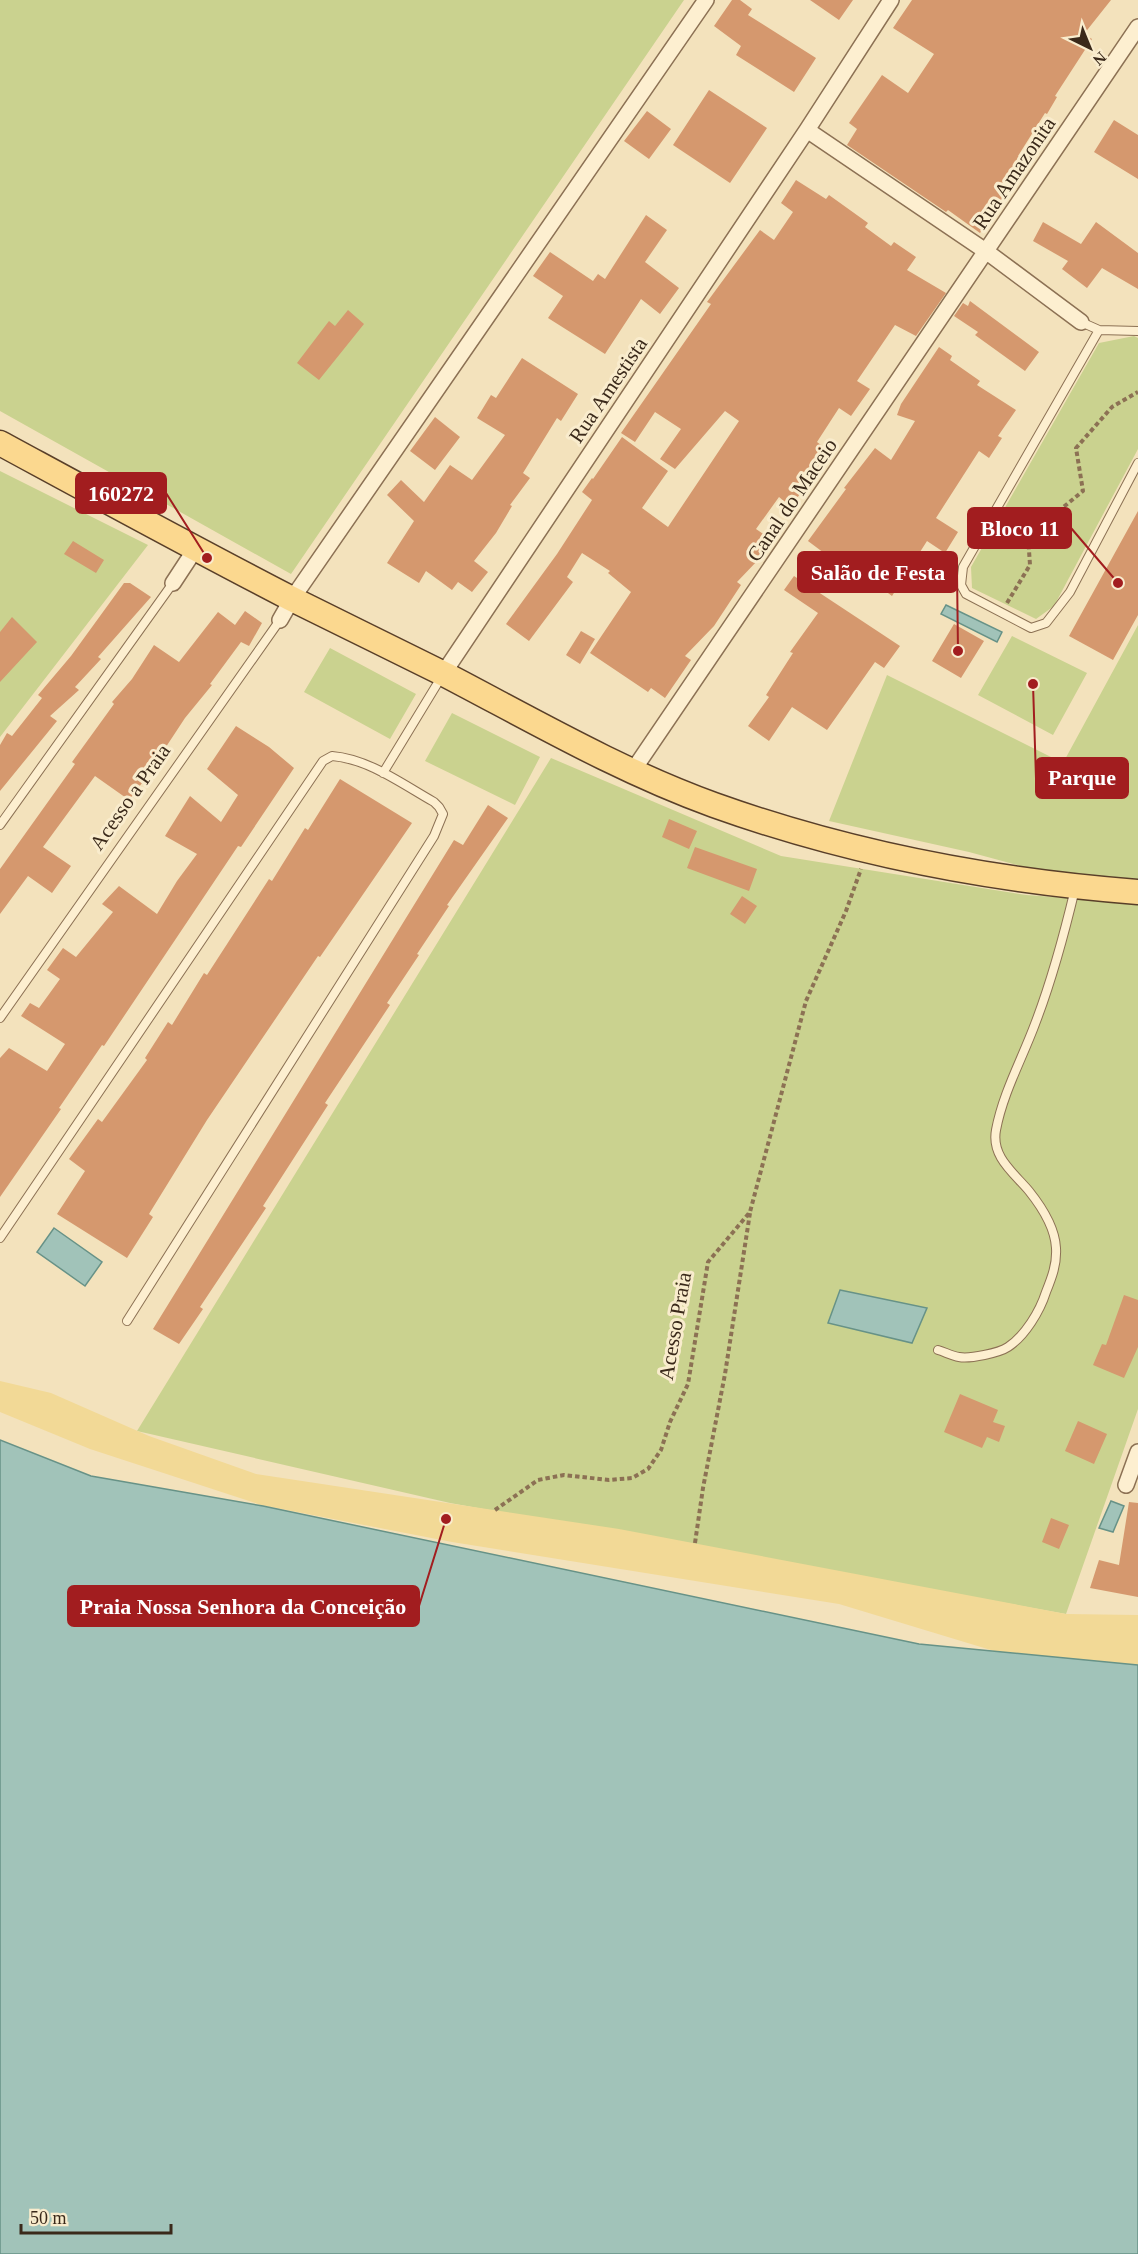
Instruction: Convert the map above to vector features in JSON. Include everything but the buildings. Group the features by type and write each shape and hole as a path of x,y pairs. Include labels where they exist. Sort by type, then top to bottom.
{"main road":[{"path":"0,443 292,599 632,772 714,805 867,852 1076,888 1138,892"}],"street":[{"name":"Acesso a Praia","path":"280,620 292,599 706,0"},
{"name":"Rua Amestista","path":"443,674 807,130 891,0"},
{"name":"Rua Amazonita","path":"807,130 987,252 1138,27"},
{"path":"987,252 1081,322"},
{"name":"Canal do Maceio","path":"632,772 987,252"},
{"path":"173,583 195,548"},
{"path":"1126,1485 1138,1452"}],"lane":[{"path":"1081,322 1099,330 1138,331"},
{"path":"1099,330 963,567 961,585 966,594 1031,628 1046,623 1070,592 1138,463"},
{"path":"0,825 173,583"},
{"name":"Acesso a Praia","path":"0,1018 280,620"},
{"path":"383,773 443,674"},
{"path":"0,1238 323,761 332,756 355,760 434,802 440,807 442,814 434,836 127,1321"},
{"path":"938,1350 960,1357 986,1354 1007,1347 1026,1329 1043,1300 1055,1268 1056,1246 1048,1220 1029,1192 1007,1167 998,1152 995,1132 1006,1092 1035,1024 1059,956 1076,888"}],"path":[{"path":"1001,614 1030,566 1028,536 1083,491 1076,448 1112,407 1138,392"},
{"name":"Acesso Praia","path":"695,1543 725,1374 750,1212 806,1001 846,911 867,852"},
{"name":"Acesso Praia","path":"495,1510 538,1480 564,1475 609,1480 632,1478 648,1469 661,1450 670,1422 688,1384 708,1262 750,1212"}],"green space":[{"path":"0,0 684,0 291,574 0,411"},
{"path":"1134,336 1138,338 1138,449 1054,606 1036,619 972,588 971,567 1099,343"},
{"path":"0,471 148,545 0,737"},
{"path":"1138,625 1138,888 1110,890 969,852 829,821 887,675 1063,763"},
{"path":"1012,636 1087,673 1053,735 978,695"},
{"path":"330,648 416,694 390,739 304,692"},
{"path":"452,713 540,757 515,805 425,761"},
{"path":"551,758 781,856 1026,895 1138,903 1138,1409 1066,1614 450,1503 137,1431"}],"sand":[{"path":"0,1381 51,1393 149,1436 256,1474 619,1529 1066,1614 1138,1615 1138,1675 1040,1665 839,1604 452,1542 261,1505 90,1449 0,1412"}],"water":[{"path":"946,605 1002,632 997,642 941,614"},
{"path":"54,1228 102,1262 85,1286 37,1252"},
{"path":"840,1290 927,1308 912,1343 828,1323"},
{"path":"0,1440 91,1476 263,1506 919,1644 1138,1665 1138,2254 0,2254"},
{"path":"1111,1501 1124,1506 1113,1532 1099,1528"}],"place":[{"name":"160272","path":"207,558"},
{"name":"Bloco 11","path":"1118,583"},
{"name":"Salão de Festa","path":"958,651"},
{"name":"Parque","path":"1033,684"},
{"name":"Praia Nossa Senhora da Conceição","path":"446,1519"}]}
